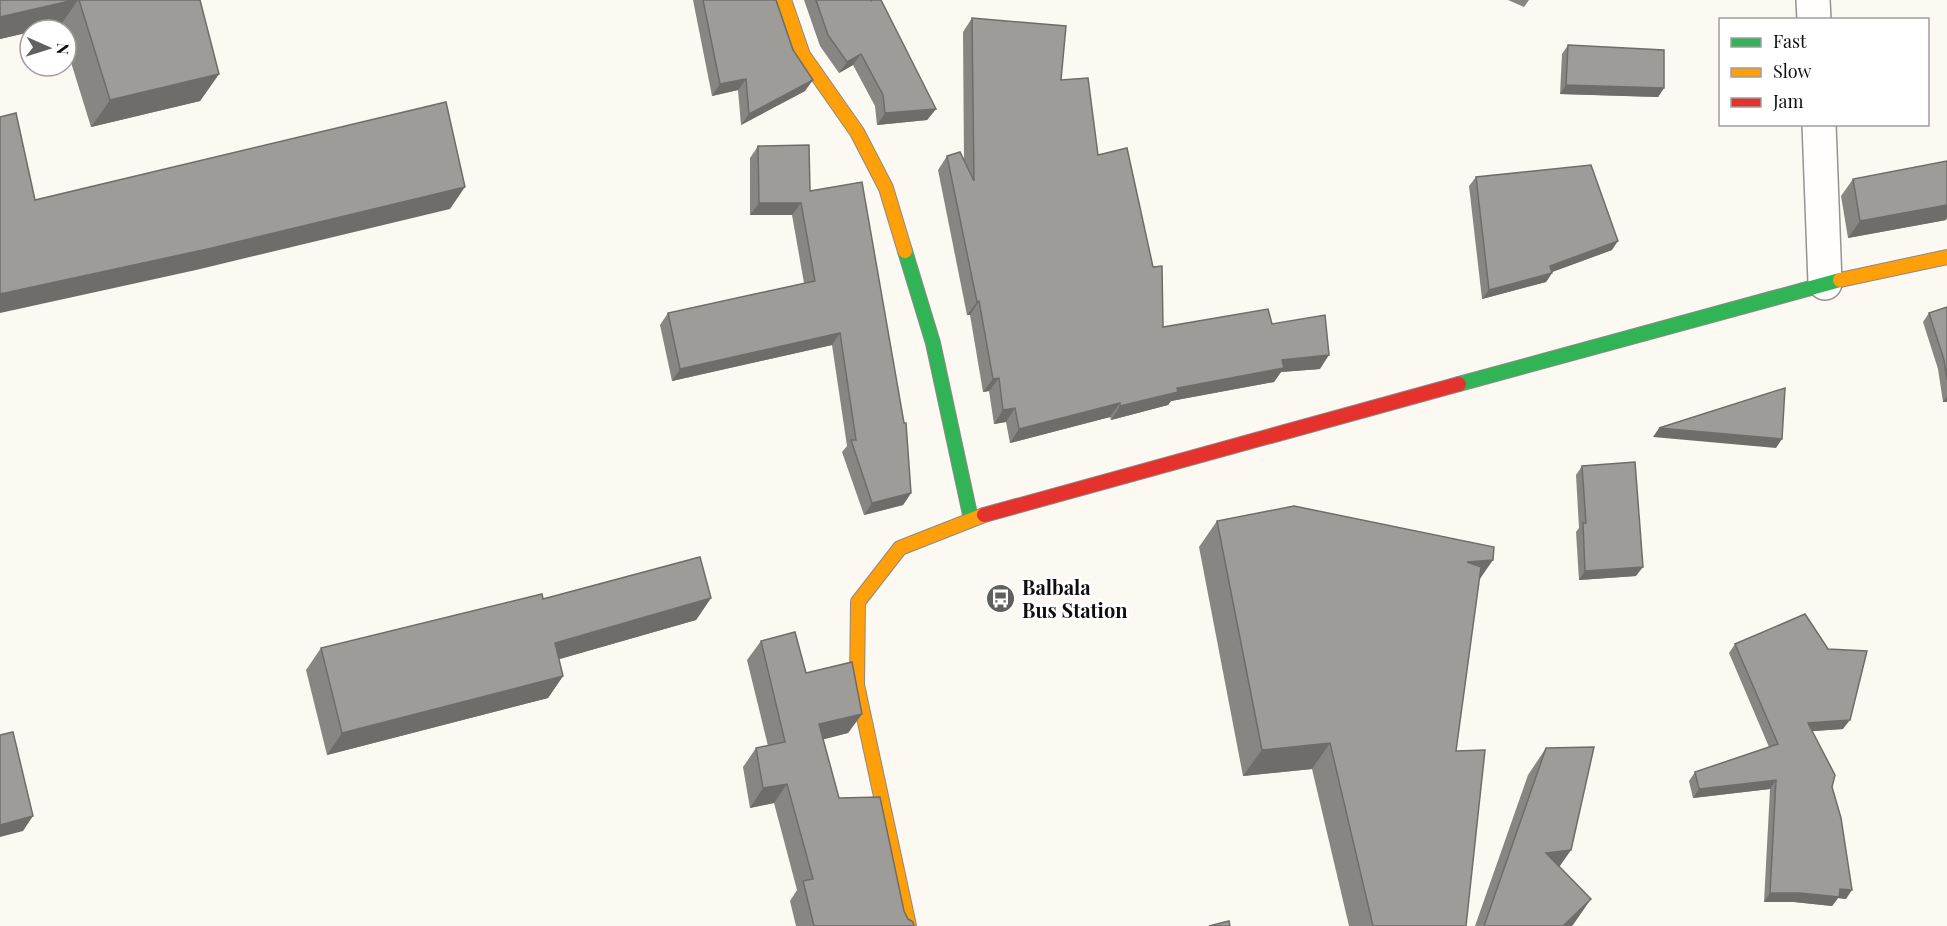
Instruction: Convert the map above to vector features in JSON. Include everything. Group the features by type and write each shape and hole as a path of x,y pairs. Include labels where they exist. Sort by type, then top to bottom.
{"street":[{"path":"784,0 803,55 857,132 886,188 933,343 971,519"},
{"path":"1813,0 1814,18"},
{"path":"1818,126 1825,283"},
{"path":"909,926 857,685 858,602 900,548 971,519 1825,283 1947,257"}],"building":[{"path":"0,0 74,0 0,17"},
{"path":"79,0 200,0 219,74 110,100"},
{"path":"703,0 776,0 793,50 813,80 749,114 746,79 720,84"},
{"path":"816,0 881,0 936,109 885,113 883,95 861,54 847,62 828,35"},
{"path":"972,18 1066,26 1061,80 1088,78 1098,155 1127,148 1153,267 1162,266 1163,327 1268,309 1272,324 1325,315 1329,355 1282,360 1284,368 1177,388 1178,392 1120,406 1120,403 1019,429 1015,408 1003,410 999,378 993,379 979,301 977,302 947,156 960,152 974,181"},
{"path":"1568,45 1664,50 1664,88 1566,85"},
{"path":"446,102 465,187 212,248 0,294 0,117 16,113 35,200"},
{"path":"809,145 810,191 862,182 904,423 906,423 911,493 872,503 851,440 856,440 840,333 680,369 668,313 815,281 801,203 759,203 758,146"},
{"path":"1947,161 1947,205 1860,221 1853,179"},
{"path":"1591,165 1618,241 1550,266 1552,273 1489,290 1476,177"},
{"path":"1947,307 1947,380 1944,360 1929,313"},
{"path":"1785,388 1782,439 1659,428"},
{"path":"1635,462 1643,567 1585,571 1583,523 1586,523 1582,466"},
{"path":"1294,506 1494,547 1493,560 1467,562 1481,567 1456,751 1485,750 1466,926 1373,926 1330,743 1262,750 1217,521"},
{"path":"700,557 711,598 555,643 563,676 342,733 321,648 542,594 543,599"},
{"path":"1805,614 1828,649 1867,651 1850,720 1808,723 1835,775 1832,787 1841,818 1852,890 1840,889 1839,897 1770,893 1776,780 1699,789 1695,772 1778,744 1735,644"},
{"path":"795,632 806,673 852,662 862,714 819,724 839,798 880,797 904,911 914,926 814,926 803,881 813,879 787,784 763,788 756,748 785,742 761,641"},
{"path":"13,732 33,816 0,825 0,735"},
{"path":"1594,747 1571,850 1546,853 1591,899 1563,926 1484,926 1546,748"},
{"path":"1229,921 1230,926 1209,926"}],"traffic: fast":[{"path":"905,251 933,343 971,519"},
{"path":"1459,384 1840,280"}],"traffic: slow":[{"path":"784,0 803,55 857,132 886,188 905,251"},
{"path":"1840,280 1947,257"},
{"path":"909,926 857,685 858,602 900,548 984,515"}],"traffic: jam":[{"path":"984,515 1459,384"}],"place":[{"name":"Balbala Bus Station","path":"1001,599"}]}
